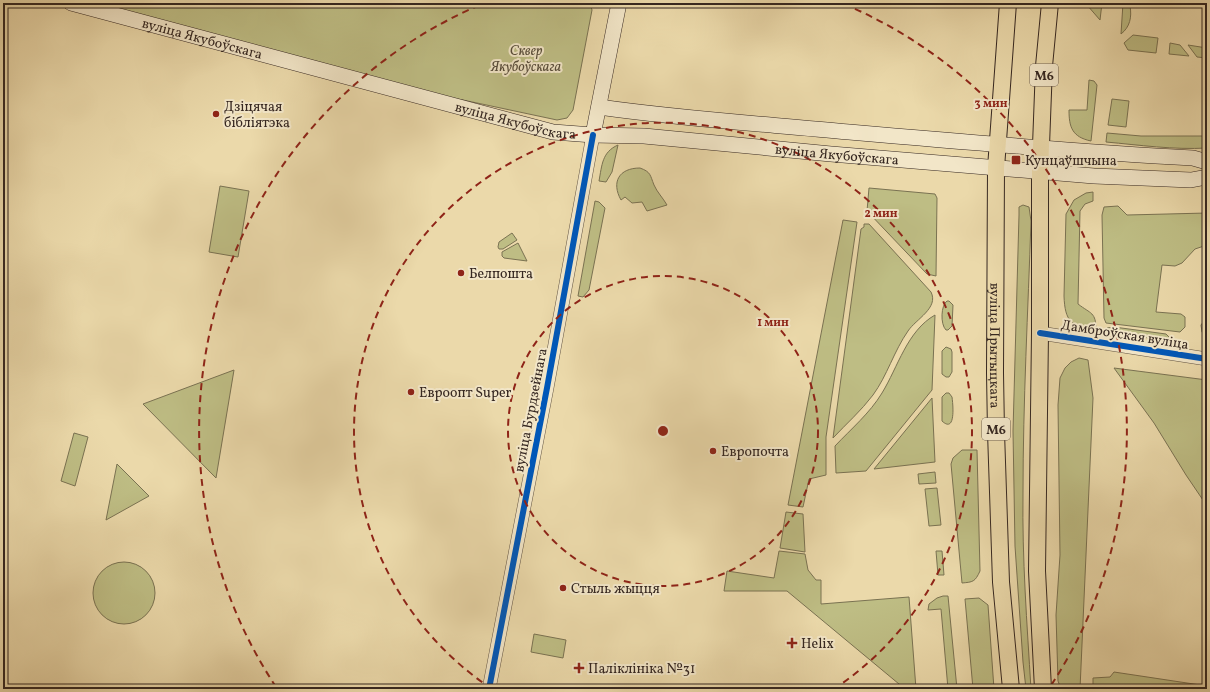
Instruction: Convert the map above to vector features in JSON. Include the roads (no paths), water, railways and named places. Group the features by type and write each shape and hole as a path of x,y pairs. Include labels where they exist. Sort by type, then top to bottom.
{"main road":[{"name":"вуліца Якубоўскага","path":"71,3 552,132 593,135 644,136 831,154 1154,180 1191,180 1207,177"},
{"name":"вуліца Бурдзейнага","path":"593,135 619,3"},
{"name":"вуліца Прытыцкага","path":"1008,3 996,168 995,366 1001,582 1010,689"},
{"name":"М6","path":"1043,689 1037,571 1040,333 1040,172 1044,66 1050,3"},
{"name":"вуліца Якубоўскага","path":"599,107 662,115 997,145 1041,147 1096,153 1193,158 1207,162"}],"street":[{"name":"вуліца Бурдзейнага","path":"489,689 547,388 593,135"},
{"name":"Дамброўская вуліца","path":"1040,333 1207,358"}],"place":[{"name":"Дзіцячая бібліятэка","path":"216,114"},
{"name":"Кунцаўшчына","path":"1016,160"},
{"name":"Белпошта","path":"461,273"},
{"name":"Евроопт Super","path":"411,392"},
{"name":"Европочта","path":"713,451"},
{"name":"Стыль жыцця","path":"563,588"},
{"name":"Helix","path":"792,643"},
{"name":"Паліклініка №31","path":"579,668"}],"park label":[{"name":"Сквер Якубоўскага","path":"526,58"}]}
